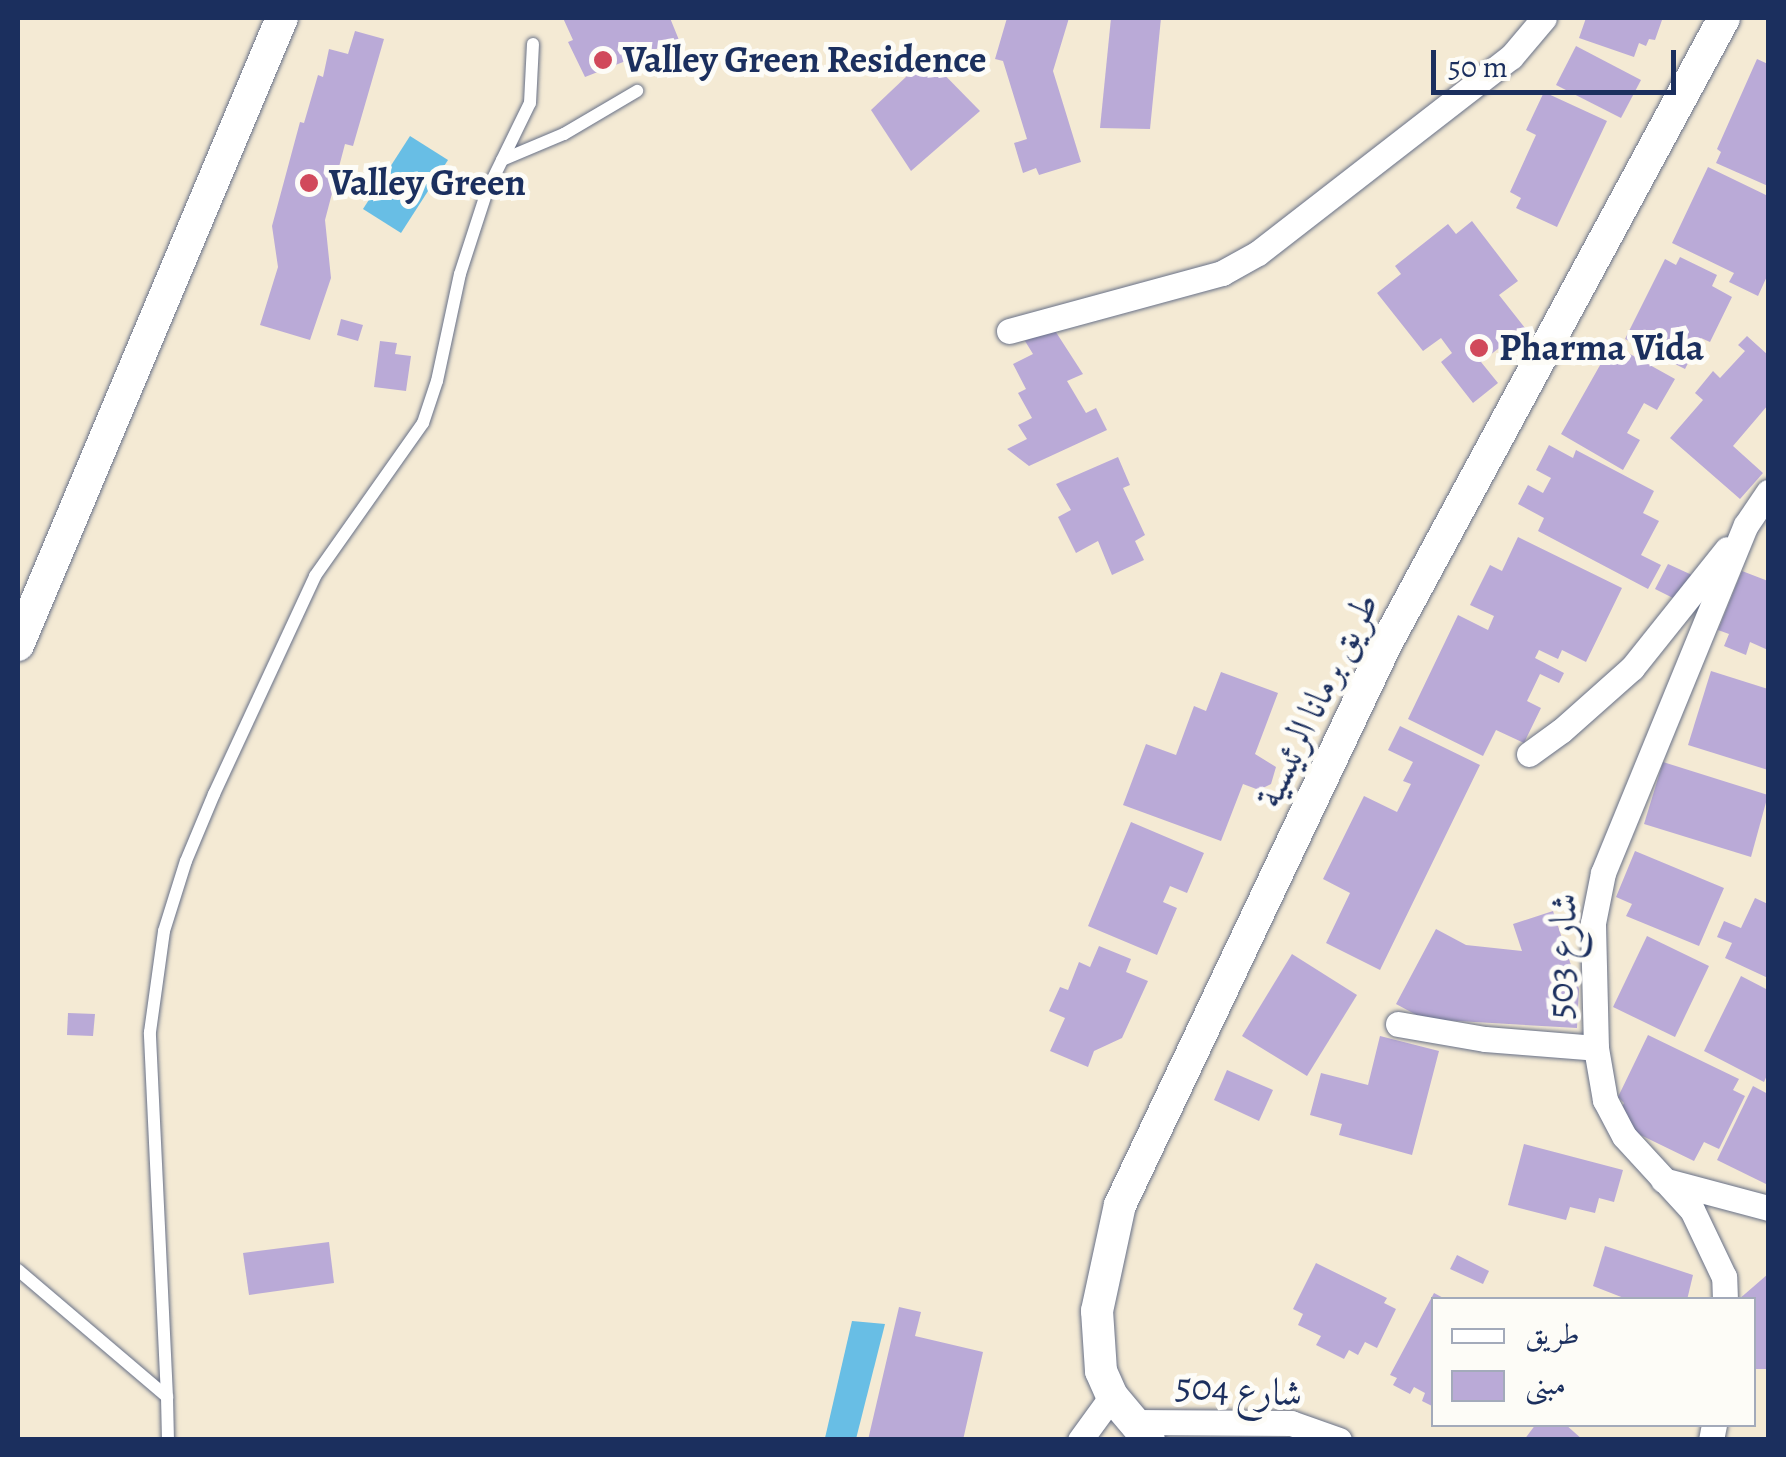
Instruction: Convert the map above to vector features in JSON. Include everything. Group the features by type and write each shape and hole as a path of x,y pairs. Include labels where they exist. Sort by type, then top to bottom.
{"street":[{"path":"18,645 282,18"},
{"path":"1009,332 1222,273 1258,253 1511,57 1544,18"},
{"name":"طريق برمانا الرئيسية","path":"1142,1431 1112,1396 1101,1371 1097,1311 1120,1205 1386,644 1724,18"},
{"name":"شارع 503","path":"1726,1297 1724,1276 1692,1210 1624,1136 1605,1100 1596,1048 1593,924 1603,873 1746,525 1768,492"},
{"path":"1528,754 1561,732 1632,668 1746,525"},
{"path":"1398,1024 1485,1039 1596,1048"},
{"path":"1662,1180 1768,1208"},
{"path":"1080,1440 1112,1396"},
{"name":"شارع 504","path":"1142,1431 1291,1423 1338,1440"}],"lane":[{"path":"168,1440 150,1032 164,931 214,794 315,576 423,423 438,381 460,274 502,160 530,103 533,44"},
{"path":"502,160 564,134 637,91"},
{"path":"18,1270 166,1397"}],"water":[{"path":"410,136 448,160 401,233 363,209"},
{"path":"852,1321 885,1324 856,1439 828,1439 825,1438"}],"building":[{"name":"Valley Green Residence","path":"563,18 670,18 679,40 585,77 568,42 573,40"},
{"path":"1007,18 1069,18 1053,71 1081,162 1039,175 1036,168 1023,173 1014,143 1027,139 1003,61 995,59"},
{"path":"1111,18 1161,18 1150,129 1100,128"},
{"path":"1586,18 1662,20 1655,40 1649,39 1646,46 1639,43 1634,57 1579,38"},
{"name":"Valley Green","path":"355,31 384,39 353,146 345,144 325,220 331,278 310,340 260,325 278,267 272,226 300,122 304,123 318,75 323,77 329,49 348,54"},
{"path":"1576,46 1641,80 1621,118 1556,85"},
{"path":"927,57 980,111 911,171 871,110"},
{"path":"1757,59 1768,64 1768,186 1716,163 1721,152 1717,149"},
{"path":"1544,92 1607,121 1557,227 1516,208 1521,198 1510,192 1536,135 1526,130"},
{"path":"1708,167 1768,196 1768,274 1758,296 1729,282 1734,273 1672,243"},
{"path":"1472,221 1518,281 1499,295 1525,328 1481,362 1498,383 1473,403 1441,362 1452,353 1441,338 1423,351 1377,293 1401,274 1395,266 1448,224 1456,234"},
{"path":"1680,257 1717,275 1712,286 1732,297 1710,342 1701,338 1685,369 1625,339 1665,259 1676,265"},
{"path":"341,319 363,325 358,341 337,335"},
{"path":"1052,326 1083,374 1067,381 1086,413 1096,408 1107,430 1029,466 1007,449 1027,439 1018,425 1032,418 1018,393 1026,389 1013,364 1033,354 1025,341"},
{"path":"1747,336 1768,355 1768,405 1733,446 1763,473 1740,499 1670,438 1703,400 1695,393 1713,371 1720,378 1745,351 1738,345"},
{"path":"380,341 397,343 395,354 411,356 406,391 374,387"},
{"path":"1612,344 1675,379 1657,410 1644,403 1627,433 1640,440 1623,470 1561,434"},
{"path":"1549,445 1573,458 1576,450 1654,491 1643,513 1659,521 1641,555 1661,565 1648,589 1538,531 1544,518 1518,504 1528,485 1543,493 1551,478 1536,470"},
{"path":"1118,457 1130,485 1123,488 1145,535 1135,541 1144,560 1112,575 1098,541 1076,553 1058,517 1071,510 1056,484"},
{"path":"1518,537 1622,588 1586,662 1562,650 1558,659 1539,650 1535,658 1564,673 1559,683 1540,674 1527,701 1541,708 1524,743 1496,730 1483,756 1408,719 1458,615 1488,630 1494,616 1470,605 1490,565 1502,571"},
{"path":"1668,564 1692,575 1679,601 1655,589"},
{"path":"1742,571 1768,581 1768,650 1750,642 1746,655 1724,646 1729,634 1718,630"},
{"path":"1711,671 1768,689 1768,770 1688,745"},
{"path":"1221,672 1278,693 1255,754 1276,767 1271,784 1259,790 1243,784 1221,841 1123,805 1146,744 1176,755 1194,706 1206,711"},
{"path":"1400,726 1480,765 1380,970 1326,943 1350,893 1323,879 1364,796 1397,812 1411,784 1403,781 1413,762 1388,750"},
{"path":"1663,762 1768,795 1751,857 1644,824"},
{"path":"1131,822 1204,853 1187,893 1170,886 1163,902 1177,908 1157,955 1088,926"},
{"path":"1635,851 1724,888 1699,946 1626,916 1632,904 1616,897"},
{"path":"1755,898 1768,904 1768,978 1725,958 1732,943 1717,937 1724,921 1741,928"},
{"path":"1553,911 1579,989 1577,1028 1424,1019 1396,1004 1436,929 1466,945 1522,951 1513,924"},
{"path":"1647,936 1709,966 1675,1037 1613,1007"},
{"path":"1099,946 1131,959 1126,972 1148,981 1122,1038 1094,1051 1088,1067 1050,1051 1065,1018 1049,1011 1060,987 1068,990 1079,962 1090,967"},
{"path":"1292,954 1357,995 1307,1076 1242,1036"},
{"path":"1741,976 1768,990 1768,1073 1764,1082 1704,1051"},
{"path":"68,1013 95,1014 93,1036 67,1035"},
{"path":"1648,1035 1739,1079 1733,1090 1745,1096 1719,1149 1704,1142 1694,1161 1622,1126 1628,1115 1620,1111 1624,1103 1618,1097"},
{"path":"1380,1036 1439,1051 1412,1155 1339,1135 1342,1124 1310,1115 1321,1073 1368,1085"},
{"path":"1227,1070 1273,1090 1259,1121 1214,1100"},
{"path":"1753,1086 1768,1094 1768,1185 1717,1160"},
{"path":"1524,1144 1623,1170 1614,1202 1599,1198 1595,1213 1570,1207 1566,1220 1508,1205"},
{"path":"329,1242 334,1283 249,1295 243,1253"},
{"path":"1605,1246 1693,1275 1688,1297 1621,1297 1593,1286"},
{"path":"1457,1255 1489,1271 1483,1284 1450,1269"},
{"path":"1316,1263 1387,1298 1384,1303 1396,1309 1377,1348 1365,1342 1358,1355 1349,1350 1344,1359 1316,1345 1321,1336 1298,1325 1303,1314 1293,1309"},
{"path":"1768,1274 1768,1369 1756,1369 1756,1297 1741,1297"},
{"path":"1431,1299 1431,1406 1422,1401 1425,1393 1414,1387 1410,1394 1393,1385 1397,1378 1390,1375"},
{"path":"899,1307 921,1312 915,1336 983,1352 963,1440 868,1440"},
{"path":"1534,1427 1568,1427 1583,1440 1524,1440"}],"place":[{"name":"Valley Green Residence","path":"603,60"},
{"name":"Valley Green","path":"309,183"},
{"name":"Pharma Vida","path":"1479,348"}]}
